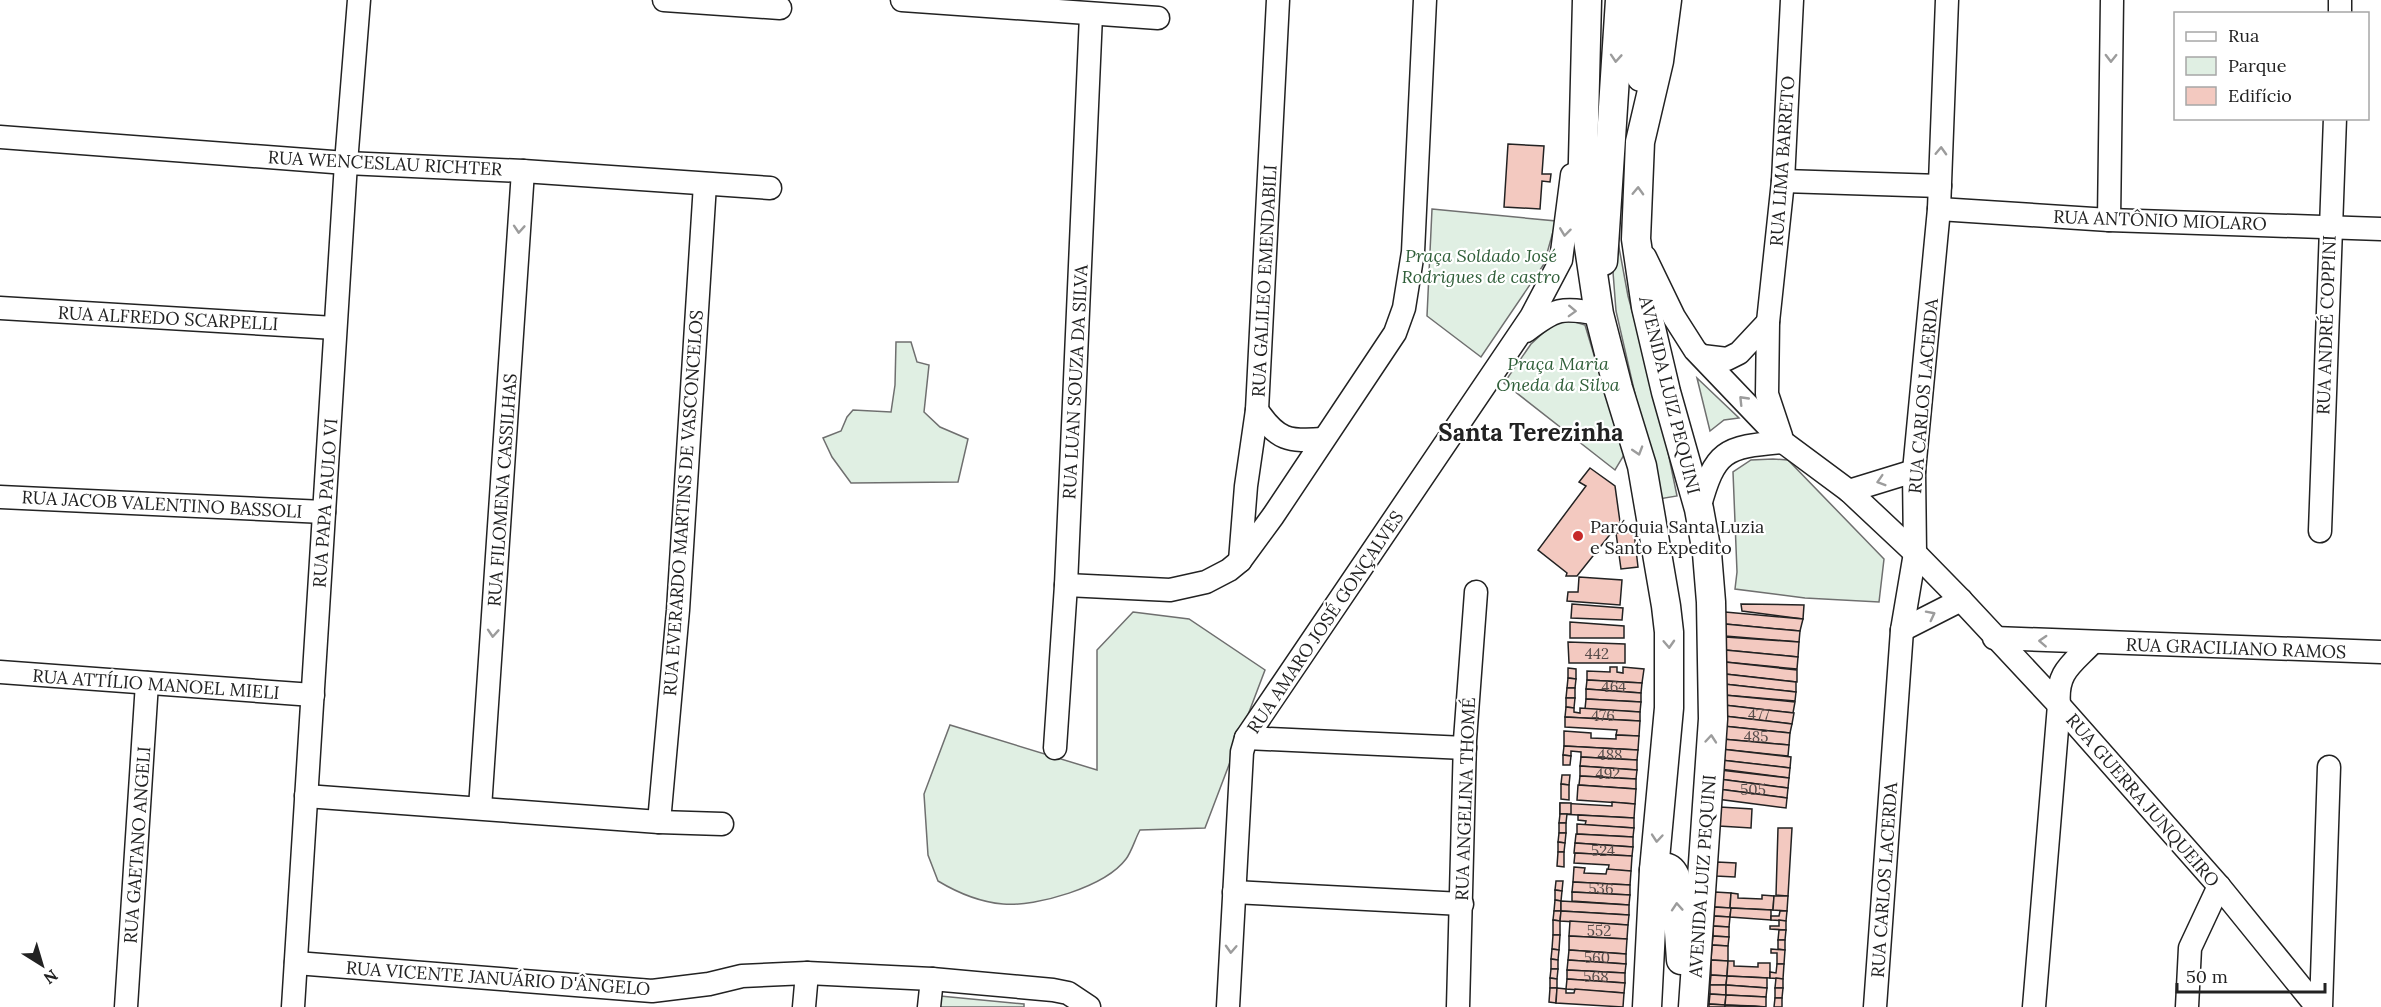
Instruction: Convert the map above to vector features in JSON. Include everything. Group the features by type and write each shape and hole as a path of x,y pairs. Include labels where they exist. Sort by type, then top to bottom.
{"main road":[{"path":"1587,0 1582,200 1599,314 1618,388 1642,466 1666,606 1670,653 1670,708 1654,870 1647,1007"},
{"path":"1599,314 1620,0"},
{"path":"1640,142 1644,0"},
{"name":"AVENIDA LUIZ PEQUINI","path":"1667,0 1659,62 1640,142 1636,239 1648,318 1699,509 1707,553 1712,602 1713,719 1693,1007"},
{"path":"1654,870 1666,867 1675,876 1684,1007"}],"street":[{"name":"RUA PAPA PAULO VI","path":"293,1007 335,328 359,0"},
{"path":"664,0 780,8"},
{"path":"902,0 1158,18"},
{"name":"RUA GALILEO EMENDABILI","path":"1240,561 1246,486 1257,410 1278,0"},
{"path":"1066,585 1170,590 1206,582 1229,570 1240,561 1273,516 1395,333 1404,308 1413,252 1425,0"},
{"name":"RUA LIMA BARRETO","path":"1783,442 1767,394 1768,322 1783,181 1792,0"},
{"name":"RUA CARLOS LACERDA","path":"1875,1007 1902,630 1916,554 1914,471 1939,209 1947,0"},
{"path":"2109,220 2112,0"},
{"name":"RUA LUAN SOUZA DA SILVA","path":"1055,748 1066,585 1091,15"},
{"name":"RUA AMARO JOSÉ GONÇALVES","path":"1228,1007 1242,752 1246,738 1531,317 1561,260 1585,69"},
{"name":"RUA ANDRÉ COPPINI","path":"2320,531 2335,120"},
{"name":"RUA WENCESLAU RICHTER","path":"0,137 346,163 523,171 770,188"},
{"name":"RUA FILOMENA CASSILHAS","path":"480,808 523,171"},
{"path":"1783,181 1940,186"},
{"name":"RUA EVERARDO MARTINS DE VASCONCELOS","path":"659,822 678,610 705,183"},
{"name":"RUA ANTÔNIO MIOLARO","path":"1939,209 2109,220 2381,229"},
{"name":"RUA GUERRA JUNQUEIRO","path":"1636,239 1674,317 1702,356 1783,442 1849,491 1961,600 1994,638 2059,705 2219,886 2319,1007"},
{"name":"RUA ALFREDO SCARPELLI","path":"0,308 335,328"},
{"name":"RUA AMARO JOSÉ GONÇALVES","path":"1513,342 1553,311 1572,309 1599,314"},
{"path":"1702,356 1727,359 1739,353 1768,322"},
{"path":"1257,410 1268,426 1286,438 1299,441 1323,439"},
{"path":"1699,509 1708,476 1715,464 1740,447 1783,442"},
{"path":"1849,491 1914,471"},
{"name":"RUA JACOB VALENTINO BASSOLI","path":"0,497 324,512"},
{"name":"RUA ANGELINA THOMÉ","path":"1458,1007 1465,747 1476,591"},
{"path":"1902,630 1961,600"},
{"name":"RUA GRACILIANO RAMOS","path":"1994,638 2381,652"},
{"path":"2034,1007 2059,682 2066,670 2092,643"},
{"name":"RUA ATTÍLIO MANOEL MIELI","path":"0,672 313,695"},
{"name":"RUA GAETANO ANGELI","path":"126,1007 147,683"},
{"path":"1246,738 1465,747"},
{"path":"2319,1007 2329,767"},
{"path":"306,795 659,822 722,824"},
{"path":"2187,1007 2190,948 2219,886"},
{"path":"1234,891 1462,904"},
{"name":"RUA VICENTE JANUÁRIO D'ÂNGELO","path":"296,963 652,991 709,984 742,976 807,973 932,979 1053,999 1068,993 1089,1007"},
{"path":"804,1007 807,973"},
{"path":"929,1007 932,979"}],"green space":[{"name":"Praça Soldado José Rodrigues de castro","path":"1432,209 1556,221 1544,264 1481,357 1427,316"},
{"path":"1618,242 1628,296 1660,413 1677,496 1659,499 1616,311 1611,246"},
{"name":"Praça Maria Oneda da Silva","path":"1556,321 1585,325 1624,455 1615,470 1504,383 1531,344"},
{"path":"896,342 911,342 917,362 929,365 924,412 940,427 968,439 958,482 851,483 832,457 823,438 841,431 853,410 891,412 895,385"},
{"path":"1697,378 1739,418 1724,420 1710,431"},
{"path":"1751,460 1788,460 1884,559 1879,602 1805,598 1735,589 1737,572 1733,472"},
{"path":"1133,612 1189,619 1265,670 1205,828 1140,830 1126,859 1103,878 1069,893 1033,902 1003,904 986,901 961,893 938,881 928,855 924,794 950,725 1097,770 1097,650"},
{"path":"940,996 1024,1004 1024,1007 939,1007"}],"building":[{"path":"1508,144 1544,146 1542,174 1551,174 1550,182 1542,181 1540,209 1504,207"},
{"name":"Paróquia Santa Luzia e Santo Expedito","path":"1590,468 1615,486 1620,522 1577,576 1566,576 1567,573 1538,550 1586,486 1579,482"},
{"path":"1634,532 1638,567 1621,569 1616,533"},
{"path":"1579,577 1622,580 1620,605 1567,601 1568,592 1578,592"},
{"path":"1572,604 1623,608 1622,620 1571,618"},
{"path":"1741,604 1804,605 1803,619 1742,611"},
{"path":"1725,612 1803,619 1800,631 1725,624"},
{"path":"1570,622 1624,626 1624,638 1570,638"},
{"path":"1725,624 1800,631 1799,642 1725,636"},
{"path":"1725,637 1799,642 1798,657 1725,650"},
{"path":"1568,642 1625,644 1625,663 1569,663"},
{"path":"1725,650 1798,657 1797,669 1725,662"},
{"path":"1725,662 1797,670 1797,682 1725,674"},
{"path":"1610,667 1617,667 1617,672 1623,673 1623,667 1644,669 1642,683 1587,680 1587,671 1610,672"},
{"path":"1568,668 1576,669 1576,679 1568,678"},
{"path":"1725,674 1796,682 1796,692 1724,684"},
{"path":"1568,678 1576,679 1575,688 1567,688"},
{"path":"1587,680 1642,683 1641,693 1586,689"},
{"path":"1724,684 1796,692 1795,701 1724,695"},
{"path":"1567,688 1575,688 1575,698 1566,698"},
{"path":"1586,689 1641,693 1641,702 1586,699"},
{"path":"1724,695 1795,702 1793,713 1724,705"},
{"path":"1566,698 1575,698 1574,708 1566,707"},
{"path":"1586,699 1641,702 1640,712 1585,709"},
{"path":"1724,705 1794,713 1792,724 1724,716"},
{"path":"1566,707 1574,708 1574,712 1580,713 1580,708 1640,712 1640,721 1565,717"},
{"path":"1724,716 1792,724 1790,733 1723,726"},
{"path":"1565,717 1640,721 1639,736 1616,735 1617,730 1565,727"},
{"path":"1723,726 1790,733 1789,745 1722,739"},
{"path":"1564,731 1591,733 1591,738 1616,739 1616,735 1639,736 1638,750 1564,746"},
{"path":"1722,739 1789,745 1788,756 1721,749"},
{"path":"1564,746 1638,750 1637,760 1581,757 1581,752 1571,751 1571,756 1563,755"},
{"path":"1721,749 1791,757 1790,768 1721,760"},
{"path":"1563,755 1571,756 1570,765 1563,765"},
{"path":"1581,757 1637,760 1637,770 1580,766"},
{"path":"1721,760 1790,768 1789,778 1720,769"},
{"path":"1580,766 1637,770 1636,779 1580,776"},
{"path":"1720,770 1789,778 1788,788 1719,779"},
{"path":"1562,775 1570,775 1569,785 1561,784"},
{"path":"1580,776 1636,779 1636,789 1579,785"},
{"path":"1719,779 1788,788 1787,798 1718,789"},
{"path":"1561,784 1569,785 1569,800 1561,799"},
{"path":"1578,785 1636,789 1635,804 1577,800"},
{"path":"1718,789 1787,798 1786,808 1717,799"},
{"path":"1612,802 1635,804 1634,818 1560,814 1560,803 1612,806"},
{"path":"1560,803 1571,803 1571,814 1560,814"},
{"path":"1720,807 1752,809 1751,828 1719,826"},
{"path":"1560,814 1567,814 1566,823 1559,823"},
{"path":"1578,815 1634,818 1634,828 1585,825 1586,821 1578,820"},
{"path":"1559,823 1566,823 1566,833 1559,833"},
{"path":"1577,824 1634,828 1633,837 1577,834"},
{"path":"1778,828 1792,828 1788,896 1776,895"},
{"path":"1559,833 1566,833 1565,843 1558,842"},
{"path":"1576,834 1633,837 1633,847 1575,843"},
{"path":"1558,842 1565,843 1564,852 1558,852"},
{"path":"1575,843 1633,847 1632,856 1574,853"},
{"path":"1558,852 1564,852 1564,867 1557,866"},
{"path":"1575,853 1632,856 1631,871 1608,870 1609,865 1574,863"},
{"path":"1717,862 1736,863 1735,877 1716,876"},
{"path":"1574,867 1585,868 1584,873 1606,874 1607,869 1631,871 1630,885 1573,882"},
{"path":"1556,881 1563,881 1562,891 1555,890"},
{"path":"1573,882 1630,885 1630,895 1572,892"},
{"path":"1555,890 1562,891 1561,901 1555,900"},
{"path":"1572,892 1630,895 1629,905 1572,901"},
{"path":"1715,892 1731,893 1730,908 1714,907"},
{"path":"1731,893 1738,894 1738,898 1762,899 1762,895 1774,896 1773,910 1730,908"},
{"path":"1774,896 1788,896 1787,911 1773,910"},
{"path":"1555,900 1561,901 1561,911 1554,911"},
{"path":"1561,901 1629,905 1629,915 1561,911"},
{"path":"1714,907 1731,908 1730,917 1714,916"},
{"path":"1731,908 1771,910 1771,920 1730,917"},
{"path":"1554,911 1561,911 1560,921 1553,920"},
{"path":"1561,911 1629,915 1628,925 1560,921"},
{"path":"1780,911 1787,911 1786,921 1771,920 1771,916 1779,916"},
{"path":"1714,916 1730,917 1729,927 1713,926"},
{"path":"1553,920 1560,921 1560,935 1553,935"},
{"path":"1779,920 1786,921 1786,930 1770,929 1770,926 1779,926"},
{"path":"1570,921 1628,925 1627,939 1569,936"},
{"path":"1713,926 1729,927 1729,937 1713,936"},
{"path":"1779,930 1786,930 1785,940 1778,940"},
{"path":"1553,935 1560,935 1559,950 1552,949"},
{"path":"1569,936 1627,939 1626,954 1569,950"},
{"path":"1713,936 1729,937 1728,946 1712,945"},
{"path":"1778,940 1785,940 1785,950 1778,949"},
{"path":"1712,945 1728,946 1728,961 1711,960"},
{"path":"1552,949 1559,950 1558,960 1551,959"},
{"path":"1771,949 1785,950 1784,964 1777,964 1777,953 1771,953"},
{"path":"1569,950 1626,954 1626,964 1568,960"},
{"path":"1551,959 1558,960 1558,969 1551,969"},
{"path":"1568,960 1626,964 1625,973 1567,970"},
{"path":"1711,960 1728,961 1727,976 1711,975"},
{"path":"1728,961 1734,961 1734,966 1758,967 1758,963 1770,963 1770,978 1727,976"},
{"path":"1777,964 1784,964 1783,979 1770,978 1770,972 1776,973"},
{"path":"1551,969 1558,969 1557,979 1550,978"},
{"path":"1567,970 1625,973 1625,983 1567,979"},
{"path":"1711,975 1727,976 1726,985 1710,985"},
{"path":"1727,976 1767,978 1767,988 1726,985"},
{"path":"1550,978 1557,979 1557,988 1550,988"},
{"path":"1776,978 1783,979 1783,988 1775,988"},
{"path":"1567,979 1625,983 1624,993 1566,989"},
{"path":"1710,985 1726,985 1726,995 1710,994"},
{"path":"1726,985 1767,988 1766,997 1726,995"},
{"path":"1550,988 1557,988 1556,1003 1549,1002"},
{"path":"1557,988 1566,989 1566,993 1574,993 1575,989 1624,993 1623,1007 1556,1003"},
{"path":"1775,988 1783,988 1782,998 1775,998"},
{"path":"1710,994 1726,995 1725,1005 1709,1004"},
{"path":"1726,995 1766,997 1766,1007 1725,1005"},
{"path":"1775,998 1782,998 1782,1007 1774,1007"},
{"path":"1709,1004 1725,1005 1725,1007 1709,1007"},
{"path":"1725,1005 1755,1006 1766,1007 1725,1007"}],"place":[{"name":"Paróquia Santa Luzia e Santo Expedito","path":"1578,536"}],"district":[{"name":"Santa Terezinha","path":"1531,432"}]}
